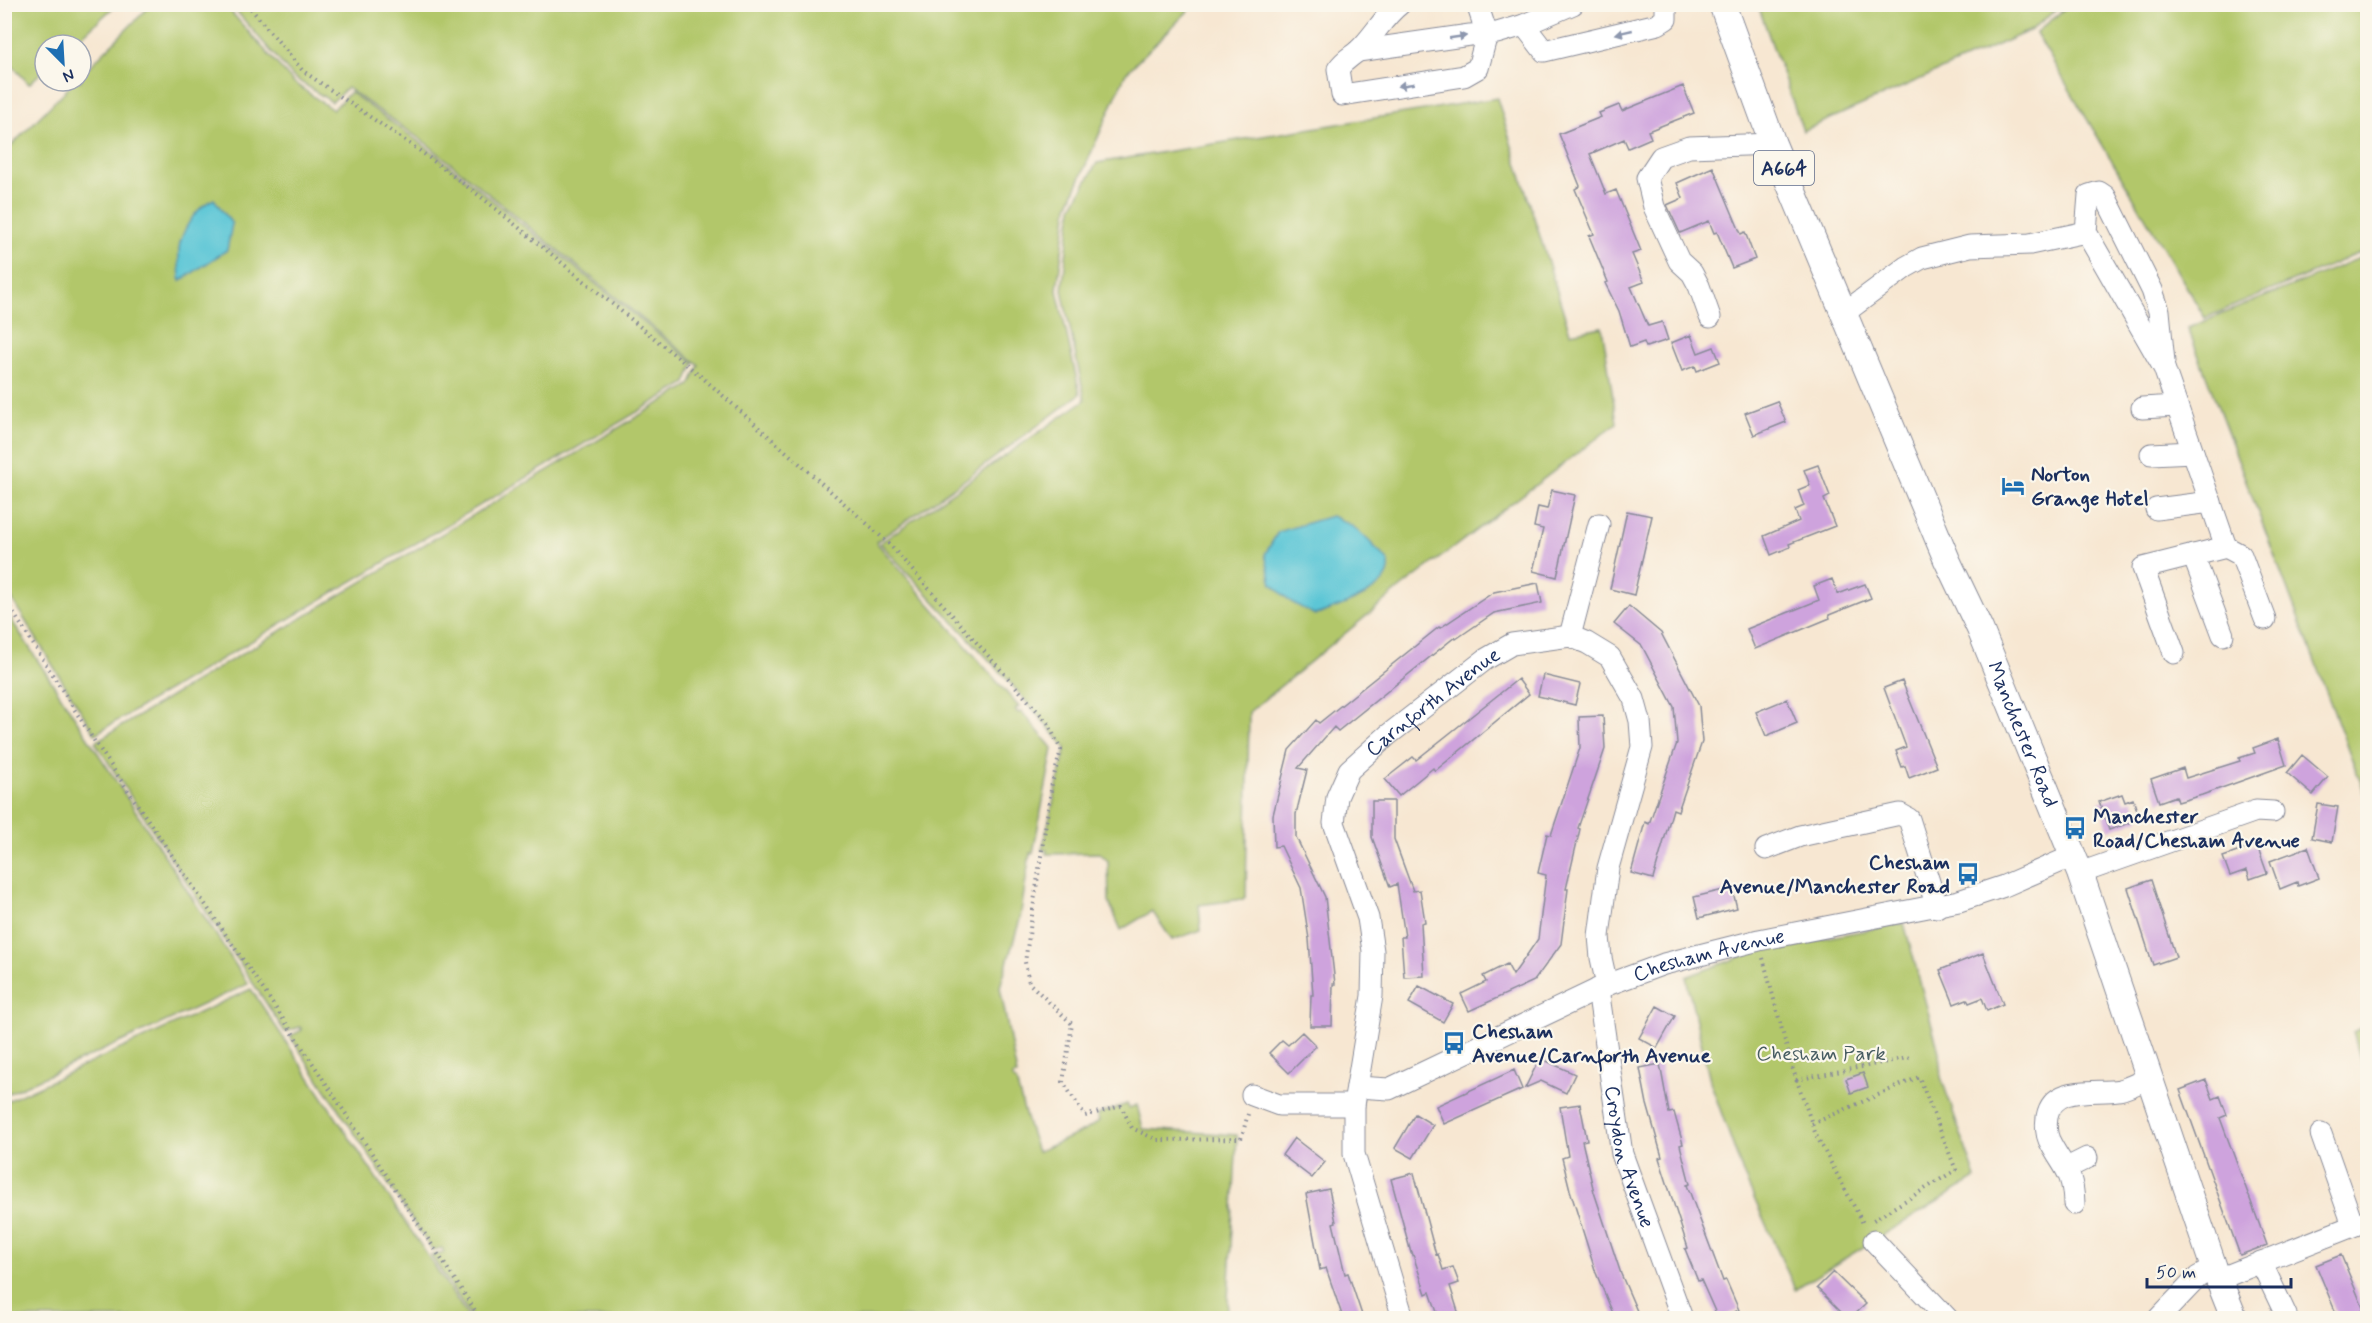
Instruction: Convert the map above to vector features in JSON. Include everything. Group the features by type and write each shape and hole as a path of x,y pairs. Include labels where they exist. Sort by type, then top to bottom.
{"main road":[{"name":"A664","path":"1722,4 1773,144 1847,321"},
{"name":"Manchester Road","path":"1847,321 1947,560 1980,629 2076,864 2234,1318"}],"street":[{"path":"1400,4 1391,11 1358,51 1346,58 1338,69 1342,95 1464,76 1478,68 1487,34 1477,4"},
{"path":"1358,51 1487,34 1524,25 1573,4"},
{"path":"1524,25 1544,51 1658,24 1666,19 1665,4"},
{"path":"1710,317 1699,286 1692,273 1679,261 1654,207 1647,178 1661,157 1689,147 1773,144"},
{"path":"2164,368 2159,311 2152,290 2105,196 2099,192 2089,195 2086,232 2164,368 2226,547"},
{"path":"1847,321 1906,267 1923,258 1970,246 2030,244 2086,232"},
{"path":"2142,408 2178,406"},
{"path":"2151,454 2193,452"},
{"path":"2156,509 2211,502"},
{"path":"1599,524 1570,636 1610,657 1634,699 1640,721 1642,747 1608,868 1601,924 1603,987"},
{"path":"2174,653 2143,568 2226,547 2241,555 2265,619"},
{"path":"2193,555 2223,635"},
{"name":"Carnforth Avenue","path":"1403,1318 1354,1154 1355,1096 1372,996 1373,951 1368,918 1334,823 1337,797 1349,770 1397,728 1486,659 1512,644 1570,636"},
{"name":"Chesham Avenue","path":"1252,1095 1279,1105 1355,1096 1389,1089 1603,987 1664,964 1759,940 1937,907 2256,811 2273,812"},
{"path":"1766,849 1800,836 1900,814 1909,819 1937,907"},
{"name":"Croydon Avenue","path":"1603,987 1622,1154 1682,1318"},
{"path":"2074,1204 2072,1183 2067,1168 2048,1137 2046,1123 2048,1111 2064,1095 2077,1091 2122,1089 2149,1078"},
{"path":"2159,1318 2198,1277 2261,1262 2360,1222 2321,1134"},
{"path":"2067,1168 2087,1158"},
{"path":"1869,1233 1947,1318"},
{"path":"2261,1262 2286,1315"}],"path":[{"path":"247,4 303,71 420,151 485,200 702,378 873,529 890,545 1048,723 1061,750 1053,783 1025,962 1029,983 1072,1024 1063,1082 1085,1116 1121,1106 1132,1128 1157,1140 1241,1139 1252,1095"},
{"path":"4,598 95,742 296,1038 480,1318"},
{"path":"1759,940 1796,1080 1812,1124 1848,1199 1869,1233 1956,1170 1919,1077 1812,1124"},
{"path":"1796,1080 1912,1057"}],"green space":[{"path":"5,4 116,4 85,33 33,33 33,80 29,84 5,58"},
{"path":"1758,4 2062,5 2031,30 1803,131"},
{"path":"151,5 225,5 293,82 333,110 350,92 426,147 694,363 686,383 95,734 5,588 5,152 63,93 93,93 93,63"},
{"path":"231,5 1191,5 1187,12 1126,73 1068,206 1057,290 1080,394 876,542 1019,707 1015,709 1018,713 1022,712 1053,749 1033,853 1030,853 1020,919 1000,987 1017,1075 1012,1076 1016,1081 1037,1152 1086,1130 1099,1121 1097,1115 1127,1104 1129,1108 1137,1105 1143,1129 1237,1135 1227,1318 472,1318 431,1256 444,1252 442,1248 432,1250 290,1036 302,1030 300,1027 285,1032 95,742 690,385 699,365 427,144 347,88 332,102 294,78"},
{"path":"2069,5 2367,5 2367,250 2205,318 2036,33"},
{"path":"1497,98 1570,333 1602,327 1617,423 1403,586 1249,712 1246,896 1243,899 1199,905 1201,930 1172,940 1152,911 1121,930 1109,902 1108,861 1100,853 1046,854 1047,850 1042,850 1066,748 1006,678 880,543 1085,400 1062,290 1072,207 1097,163"},
{"path":"2367,255 2367,799 2188,328"},
{"path":"5,610 248,984 4,1095"},
{"name":"Chesham Park","path":"1904,923 1939,1052 1941,1077 1976,1178 1795,1289 1744,1176 1710,1081 1686,977 1756,951"},
{"path":"251,989 469,1318 5,1318 5,1102"},
{"path":"2367,1025 2367,1084 2353,1032"}],"water":[{"path":"214,199 232,224 227,250 180,281 179,252 182,236 198,211"},
{"path":"1331,516 1349,524 1362,534 1387,559 1389,571 1384,580 1374,589 1349,603 1315,615 1291,602 1272,584 1265,554 1278,532"}],"building":[{"path":"1683,86 1694,113 1648,131 1651,138 1628,148 1624,139 1590,154 1606,194 1616,190 1641,251 1632,254 1644,282 1631,287 1648,326 1662,322 1668,340 1646,347 1644,342 1630,347 1619,311 1605,283 1608,282 1589,236 1594,234 1575,189 1580,186 1559,134 1601,117 1599,113 1619,105 1622,111"},
{"path":"1713,167 1741,234 1745,232 1755,259 1732,268 1717,232 1714,233 1709,221 1680,233 1667,205 1683,198 1677,183"},
{"path":"1691,335 1698,353 1714,347 1720,362 1697,371 1695,366 1682,371 1671,343"},
{"path":"1777,401 1786,422 1754,435 1745,413"},
{"path":"1818,465 1830,496 1824,499 1835,526 1789,544 1790,547 1771,555 1764,536 1799,521 1795,510 1804,506 1798,490 1810,485 1804,470"},
{"path":"1552,490 1575,495 1557,577 1533,571 1543,529 1534,527 1538,507 1547,509"},
{"path":"1627,511 1652,516 1634,595 1610,589"},
{"path":"1832,579 1838,594 1865,584 1871,598 1829,615 1830,618 1755,649 1747,629 1819,600 1814,586"},
{"path":"1538,583 1542,603 1494,613 1456,639 1455,637 1338,731 1334,727 1298,768 1307,770 1296,814 1296,837 1325,897 1335,984 1333,984 1332,1026 1310,1026 1311,995 1313,995 1309,939 1301,888 1281,846 1274,847 1273,815 1289,750 1316,720 1319,723 1439,627 1494,592"},
{"path":"1629,606 1661,633 1699,706 1702,742 1678,811 1673,809 1653,879 1631,873 1645,822 1649,824 1677,743 1674,707 1642,646 1614,624"},
{"path":"1543,675 1580,684 1575,705 1538,696"},
{"path":"1518,679 1529,694 1435,771 1433,768 1399,796 1385,779 1413,757 1416,760"},
{"path":"1902,681 1937,767 1909,778 1896,751 1906,747 1884,688"},
{"path":"1787,699 1797,723 1766,736 1756,712"},
{"path":"1603,716 1605,749 1578,828 1580,829 1566,889 1568,889 1561,944 1534,981 1469,1011 1461,994 1486,982 1483,976 1507,964 1513,975 1538,939 1546,875 1538,873 1547,834 1551,835 1580,748 1579,717"},
{"path":"2278,739 2286,765 2178,802 2176,796 2159,802 2151,779 2183,768 2186,778 2240,761 2239,758 2255,753 2253,748"},
{"path":"2302,755 2328,777 2313,795 2287,773"},
{"path":"2122,794 2125,802 2133,799 2140,819 2109,830 2099,802"},
{"path":"1372,801 1394,801 1394,839 1413,891 1420,890 1425,922 1421,923 1424,976 1404,977 1401,937 1405,937 1397,884 1390,887 1372,837"},
{"path":"2318,804 2338,807 2332,842 2312,838"},
{"path":"2257,845 2267,873 2250,879 2247,870 2230,876 2223,857"},
{"path":"2308,847 2319,878 2298,886 2297,882 2280,889 2270,861"},
{"path":"2151,880 2176,957 2153,965 2128,888"},
{"path":"1732,888 1737,908 1699,918 1694,897"},
{"path":"1983,953 2003,1004 1987,1011 1982,998 1969,1003 1967,999 1954,1004 1940,970"},
{"path":"1419,986 1453,1004 1443,1022 1409,1003"},
{"path":"1657,1006 1675,1016 1657,1048 1639,1038"},
{"path":"1302,1032 1316,1046 1289,1073 1269,1053 1282,1040 1288,1045"},
{"path":"1540,1058 1575,1074 1566,1093 1541,1081 1525,1088"},
{"path":"1660,1064 1669,1113 1674,1112 1683,1144 1680,1145 1690,1184 1687,1185 1723,1281 1726,1280 1739,1310 1721,1318 1718,1318 1701,1280 1698,1281 1685,1249 1688,1248 1659,1158 1662,1157 1647,1104 1640,1068"},
{"path":"1514,1070 1522,1089 1444,1124 1436,1106"},
{"path":"1863,1073 1868,1087 1851,1093 1846,1079"},
{"path":"2206,1080 2213,1099 2220,1096 2227,1115 2220,1118 2267,1245 2240,1255 2180,1090"},
{"path":"1580,1104 1587,1140 1582,1141 1594,1192 1621,1274 1640,1318 1615,1318 1596,1273 1570,1190 1562,1158 1568,1156 1560,1107"},
{"path":"1415,1114 1433,1125 1413,1158 1395,1148"},
{"path":"1294,1138 1325,1162 1312,1178 1282,1155"},
{"path":"1414,1173 1436,1255 1438,1254 1443,1270 1453,1267 1459,1283 1450,1286 1460,1318 1439,1318 1430,1292 1426,1294 1411,1253 1391,1179"},
{"path":"1329,1189 1336,1222 1333,1223 1345,1274 1348,1273 1363,1318 1343,1318 1326,1268 1320,1270 1306,1194"},
{"path":"2341,1255 2364,1310 2361,1311 2364,1318 2338,1318 2316,1265"},
{"path":"1833,1272 1866,1304 1851,1318 1847,1318 1817,1288"}],"place":[{"name":"Norton Grange Hotel","path":"2013,486"},
{"name":"Manchester Road/Chesham Avenue","path":"2075,828"},
{"name":"Chesham Avenue/Manchester Road","path":"1968,874"},
{"name":"Chesham Avenue/Carnforth Avenue","path":"1454,1043"}]}
